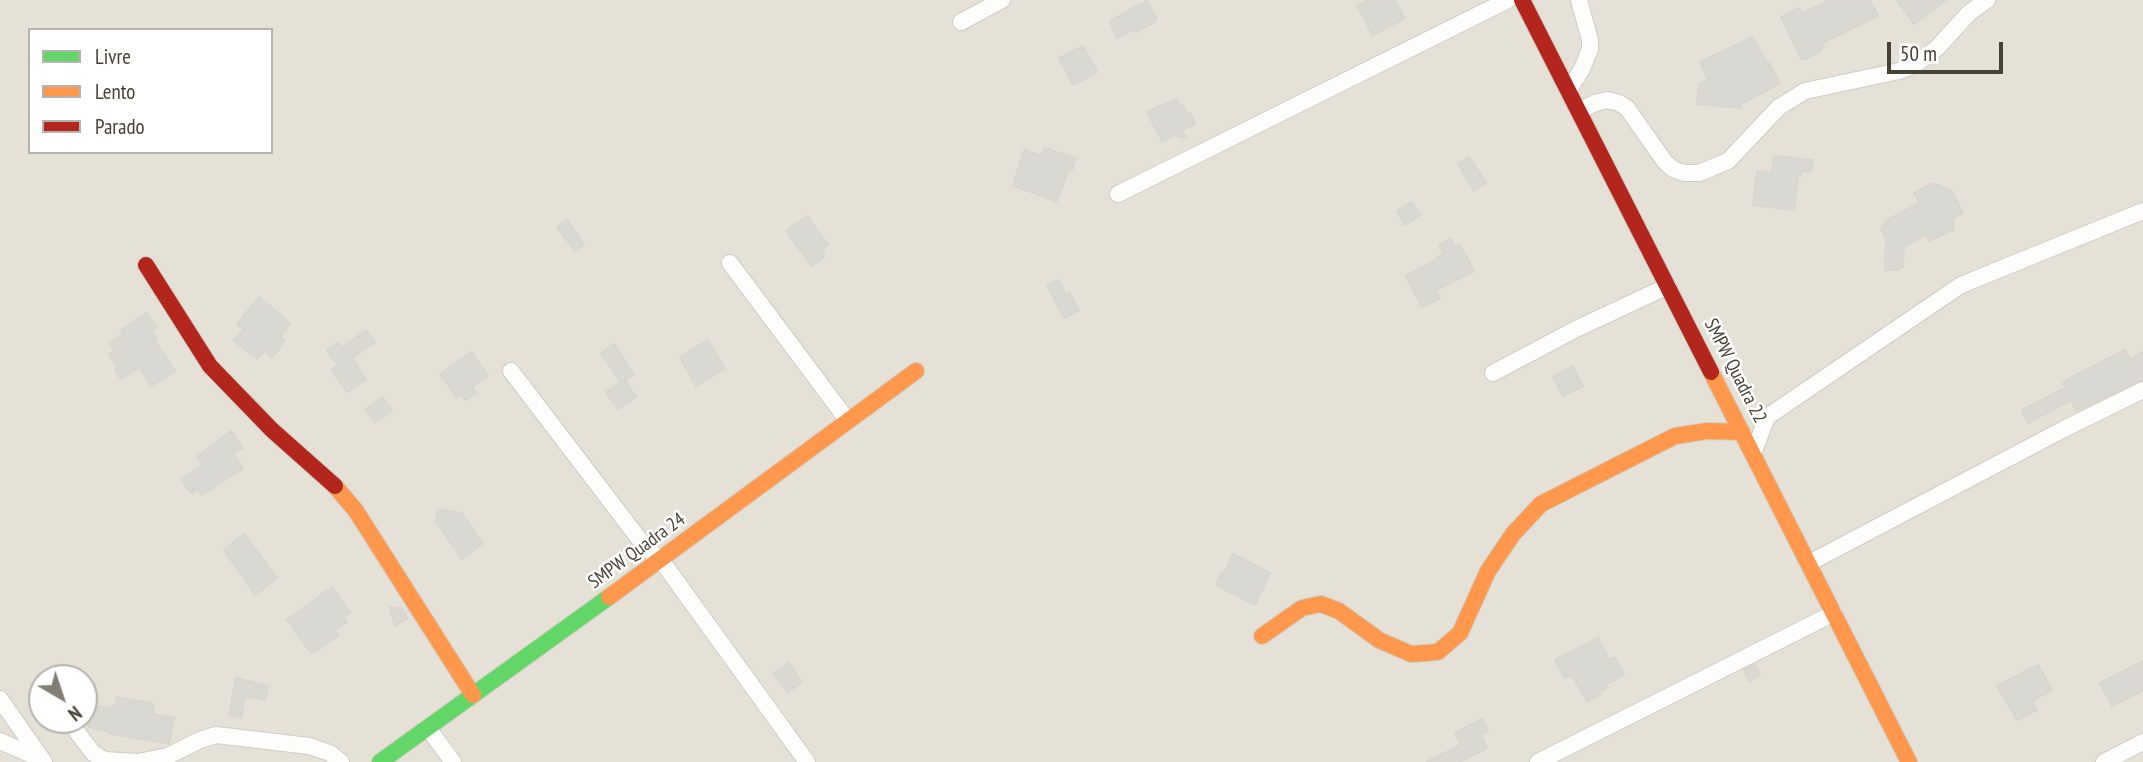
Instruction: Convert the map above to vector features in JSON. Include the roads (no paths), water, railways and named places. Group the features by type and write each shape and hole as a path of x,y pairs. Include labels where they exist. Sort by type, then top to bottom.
{"street":[{"path":"961,22 1002,0"},
{"path":"1118,194 1508,0"},
{"name":"SMPW Quadra 22","path":"1522,0 1909,762"},
{"path":"1568,91 1582,69 1590,48 1579,0"},
{"path":"1579,111 1607,100 1619,103 1627,108 1665,162 1684,173 1699,173 1728,161 1779,107 1805,91 1899,71 1915,65 1937,48 1969,13 1987,0"},
{"path":"1753,454 1767,417 1961,285 2143,211"},
{"path":"730,263 848,421"},
{"path":"146,265 211,366 272,429 335,486 356,511 473,695"},
{"path":"1493,373 1576,329 1668,286"},
{"path":"511,370 646,548 662,559 807,762"},
{"name":"SMPW Quadra 24","path":"380,762 662,559 915,371"},
{"path":"1809,563 2143,390"},
{"path":"1262,636 1302,608 1321,604 1339,611 1379,640 1411,654 1438,652 1460,633 1488,571 1513,534 1541,504 1675,436 1707,431 1742,432"},
{"path":"1538,762 1834,613"},
{"path":"0,699 44,761"},
{"path":"428,727 453,762"},
{"path":"79,734 93,753 104,760 138,762 168,756 216,735 309,746 330,753 341,762"},
{"path":"0,741 44,761"},
{"path":"2104,762 2143,742"}]}
